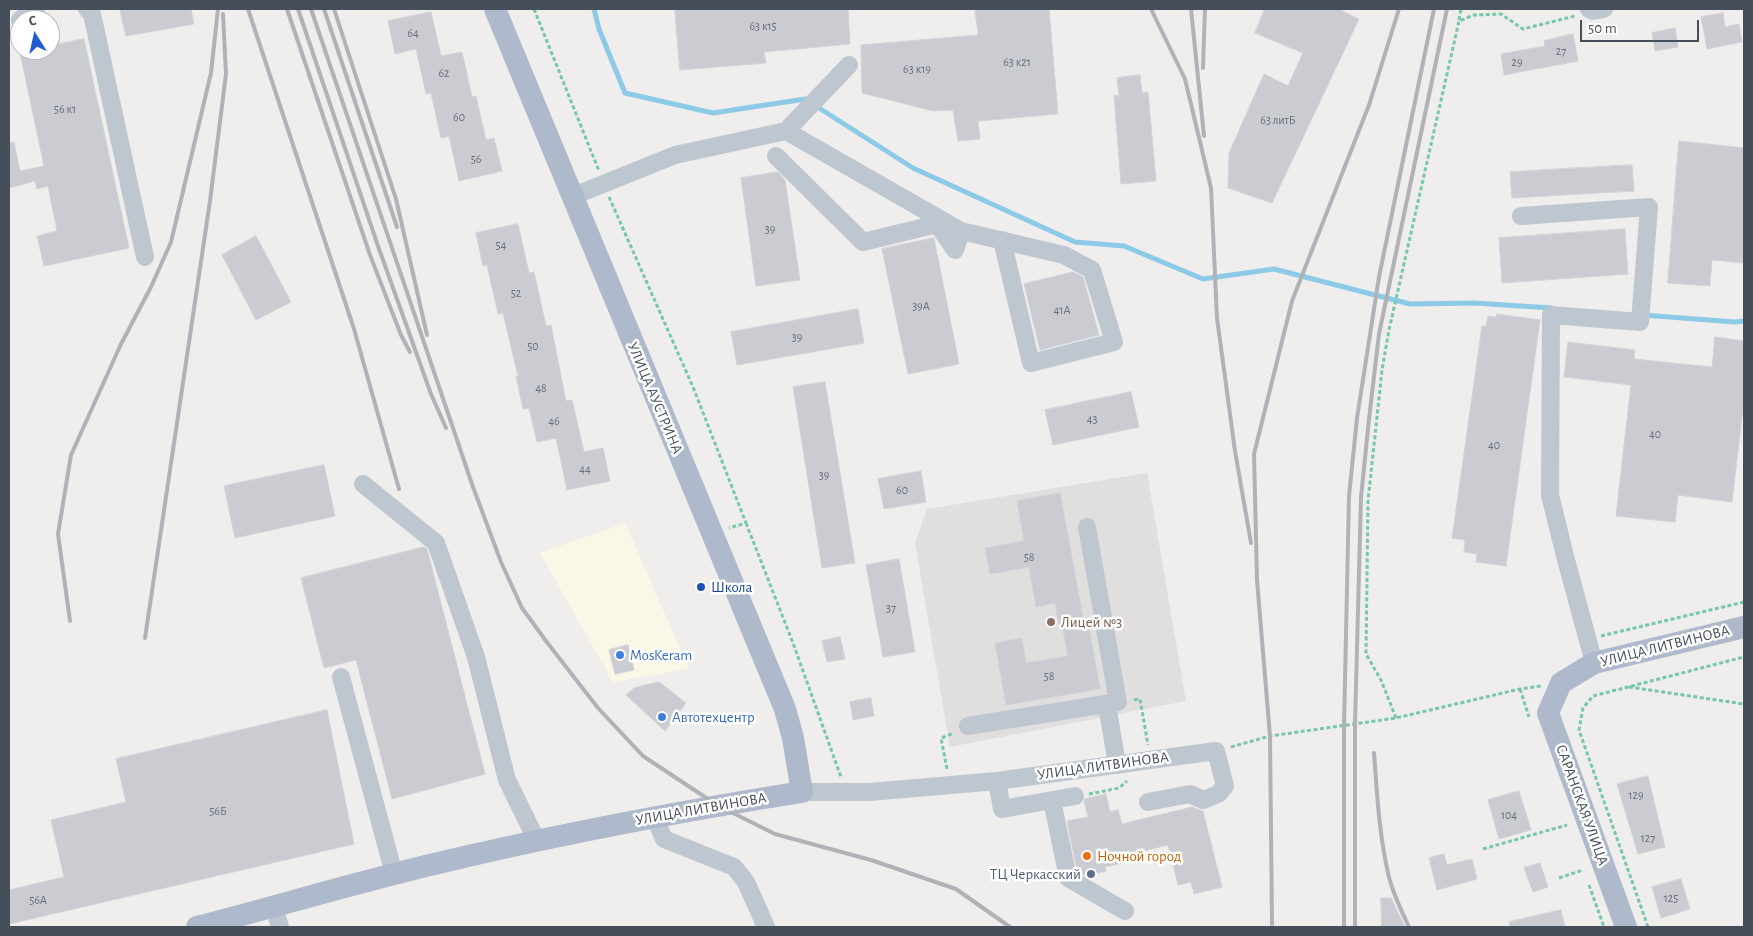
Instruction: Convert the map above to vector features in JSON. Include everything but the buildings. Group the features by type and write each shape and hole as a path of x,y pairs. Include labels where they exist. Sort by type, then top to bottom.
{"main road":[{"name":"УЛИЦА АУСТРИНА","path":"495,9 571,197 785,709 793,738 802,792"},
{"name":"УЛИЦА ЛИТВИНОВА","path":"1561,683 1594,663 1744,627"},
{"name":"САРАНСКАЯ УЛИЦА","path":"1561,683 1548,713 1626,927"},
{"name":"УЛИЦА ЛИТВИНОВА","path":"196,927 277,917 394,874 537,841 654,816 802,792"}],"street":[{"path":"87,9 92,14 145,257"},
{"path":"571,197 676,155 786,131 849,65"},
{"path":"786,131 961,231 999,239 1008,242 1055,252 1092,270 1114,342 1031,363 1006,259 1004,250 1002,240"},
{"path":"776,156 863,242 937,224 955,250 961,231"},
{"path":"1521,216 1649,207 1640,322 1551,315 1550,495 1594,663"},
{"path":"363,484 436,543 476,657 507,780 537,841"},
{"path":"1088,527 1112,703 1118,765"},
{"path":"341,677 394,874"},
{"path":"968,726 1112,703"},
{"path":"1148,802 1190,794 1202,800 1218,794 1225,786 1216,751"},
{"name":"УЛИЦА ЛИТВИНОВА","path":"802,792 870,792 997,781 1216,751"},
{"path":"997,781 1002,809 1075,796"},
{"path":"1052,800 1068,878 1125,911"},
{"path":"654,816 664,839 734,867 746,882 766,927"}],"path":[{"path":"534,9 603,183 693,387 793,642 846,791"},
{"path":"1396,718 1381,680 1366,654 1368,501 1382,370 1389,330 1461,9"},
{"path":"1459,20 1474,15 1501,14 1523,29 1595,9"},
{"path":"713,534 746,522"},
{"path":"1588,638 1744,602"},
{"path":"1648,927 1579,730 1583,708 1593,696 1744,656"},
{"path":"1216,751 1270,736 1396,718 1520,689 1561,683"},
{"path":"1626,686 1744,704"},
{"path":"1112,703 1140,699 1151,759"},
{"path":"950,785 941,738 968,726"},
{"path":"1483,849 1567,825"},
{"path":"1559,878 1583,870"}],"shaded area":[{"name":"Лицей №3","path":"1147,473 1186,701 950,747 915,543 927,509"},
{"path":"625,523 689,669 613,682 540,553"}],"waterway":[{"path":"594,9 599,29 625,93 713,113 805,99 913,168 1075,242 1124,246 1203,279 1274,269 1410,304 1474,303 1552,308"},
{"path":"1643,315 1735,322 1744,321"}],"railway":[{"path":"70,621 58,534 71,455 121,344 151,287 171,242 211,73 218,9"},
{"path":"248,9 354,329 399,489"},
{"path":"287,9 370,255 401,335 410,352"},
{"path":"298,9 378,246 431,394 446,428"},
{"path":"311,9 473,487 501,562 522,608 546,641 598,708 643,756 717,805 775,834 871,860 956,889 1010,927"},
{"path":"324,9 397,227"},
{"path":"334,9 396,199 427,335"},
{"path":"1151,9 1185,79 1211,188 1217,318 1235,451 1251,543"},
{"path":"1191,9 1204,136"},
{"path":"1203,68 1205,9"},
{"path":"1272,924 1270,736 1257,580 1254,454 1292,301 1369,105 1399,9"},
{"path":"1344,927 1344,726 1349,496 1357,418 1379,277 1434,9"},
{"path":"1355,927 1355,724 1361,497 1379,334 1447,9"},
{"path":"145,638 210,201 226,74 223,14"},
{"path":"1374,753 1382,843 1388,873 1397,901 1409,927"}],"place":[{"name":"Школа","path":"701,587"},
{"name":"Лицей №3","path":"1051,622"},
{"name":"MosKeram","path":"620,655"},
{"name":"Автотехцентр","path":"662,717"},
{"name":"Ночной город","path":"1087,856"},
{"name":"ТЦ Черкасский","path":"1091,874"}]}
